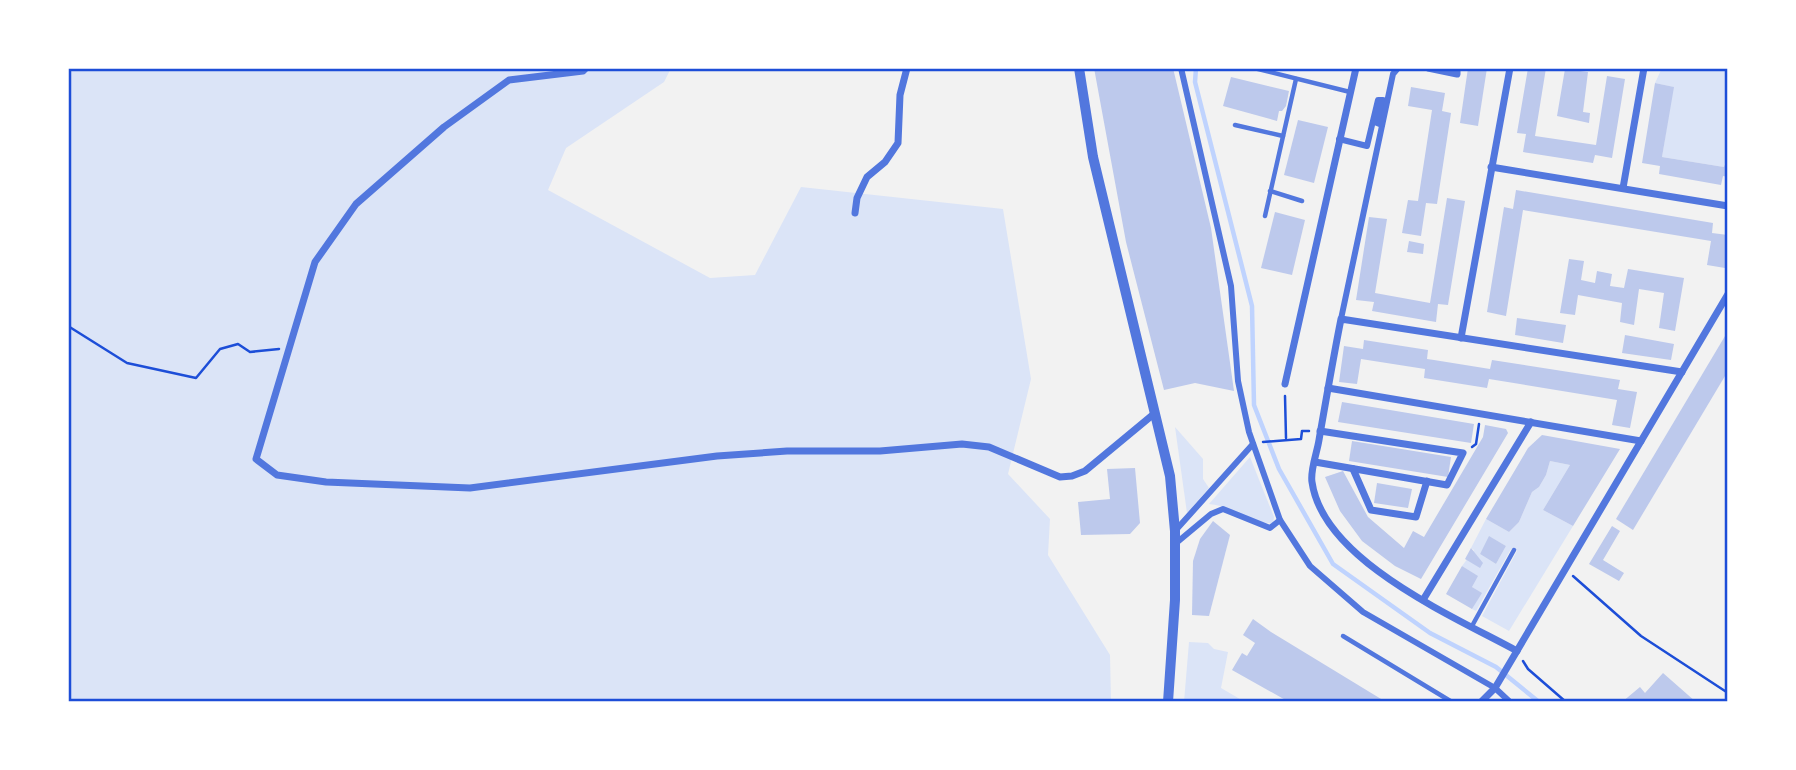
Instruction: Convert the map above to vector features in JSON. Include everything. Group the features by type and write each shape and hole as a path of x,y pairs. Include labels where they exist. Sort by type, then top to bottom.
{"street":[{"path":"586,68 583,71 509,80 444,127 356,204 315,262 256,460 277,475 327,482 470,488 718,456 787,451 880,451 962,444 989,447 1040,471 1072,477 1085,471 1155,413"},
{"path":"855,213 857,198 867,177 885,162 898,143 900,95 907,68"},
{"path":"1079,68 1093,157 1170,476 1175,544 1168,702"},
{"path":"1181,68 1231,286 1238,381 1253,444 1280,520 1310,566 1363,612 1495,688 1510,702"},
{"path":"1284,384 1356,68"},
{"path":"1398,68 1393,74 1341,319 1312,481 1321,510 1340,537 1374,568 1423,600 1517,651"},
{"path":"1429,68 1457,74 1458,68"},
{"path":"1461,338 1510,68"},
{"path":"1623,188 1644,68"},
{"path":"1339,139 1367,146 1378,100 1383,100 1377,123 1382,125"},
{"path":"1491,167 1728,206"},
{"path":"1480,702 1495,688 1728,294"},
{"path":"1341,319 1682,372"},
{"path":"1328,388 1641,441"},
{"path":"1423,600 1531,422"},
{"path":"1315,462 1447,485 1462,453 1321,428"},
{"path":"1175,531 1253,444"},
{"path":"1353,469 1371,510 1382,512 1416,517 1427,481"},
{"path":"1175,544 1211,514 1223,509 1270,527 1280,520"}],"lane":[{"path":"1254,68 1350,92"},
{"path":"1265,216 1296,79"},
{"path":"1235,124 1283,135"},
{"path":"1270,191 1302,201"},
{"path":"1472,626 1514,550"},
{"path":"1343,636 1452,702"}],"path":[{"path":"68,326 127,363 196,379 220,349 238,344 250,352 289,348"},
{"path":"1284,384 1286,438"},
{"path":"1462,453 1476,444 1481,414"},
{"path":"1253,444 1286,438 1301,439 1302,431"},
{"path":"1566,569 1642,636 1728,693"},
{"path":"1517,651 1528,669 1566,702"}],"shaded area":[{"path":"68,68 671,68 664,82 566,148 548,190 710,278 755,275 801,187 1003,209 1031,379 1008,474 1050,519 1048,555 1110,655 1111,702 68,702"},
{"path":"1662,68 1728,68 1728,147 1724,167 1662,157 1673,87 1655,83"},
{"path":"1175,427 1203,459 1203,479 1209,488 1187,513"},
{"path":"1250,457 1274,517 1273,523 1257,521 1209,504"},
{"path":"1550,461 1570,465 1543,510 1573,526 1509,631 1482,616 1517,551 1511,549 1476,611 1472,609 1481,593 1472,587 1477,576 1462,566 1474,550 1471,548 1486,519 1509,532 1519,522 1532,492 1539,487","holes":["1490,537 1506,546 1496,564 1480,554"]},
{"path":"1189,642 1208,643 1214,649 1228,652 1221,688 1245,702 1184,702"}],"building":[{"path":"1094,68 1173,68 1211,228 1234,391 1195,383 1164,390 1126,242"},
{"path":"1468,68 1487,68 1478,126 1460,123"},
{"path":"1528,68 1546,68 1535,136 1596,145 1607,76 1625,79 1612,158 1595,155 1593,163 1523,152 1526,134 1517,133"},
{"path":"1565,69 1588,72 1583,112 1590,113 1589,123 1557,116"},
{"path":"1231,77 1289,91 1286,106 1279,111 1277,121 1223,106"},
{"path":"1655,83 1674,87 1662,157 1724,167 1728,156 1728,177 1723,176 1721,185 1659,174 1660,166 1642,163"},
{"path":"1411,87 1445,93 1442,111 1451,113 1437,204 1426,203 1421,236 1402,233 1408,200 1418,201 1432,110 1408,106"},
{"path":"1298,120 1328,127 1314,183 1284,175"},
{"path":"1516,190 1713,223 1712,233 1728,235 1725,268 1707,265 1711,241 1523,210 1506,316 1487,312 1504,207 1513,209"},
{"path":"1447,198 1465,201 1448,305 1438,304 1436,322 1372,311 1374,302 1356,300 1369,217 1387,219 1375,293 1430,303"},
{"path":"1275,212 1305,220 1292,275 1261,268"},
{"path":"1409,241 1424,244 1423,254 1407,252"},
{"path":"1569,259 1584,261 1581,280 1595,283 1597,271 1612,274 1610,286 1624,288 1628,269 1684,278 1675,331 1659,328 1664,293 1639,289 1634,325 1620,322 1622,303 1578,295 1575,315 1560,313"},
{"path":"1517,318 1566,325 1563,343 1515,335"},
{"path":"1728,331 1728,371 1633,530 1616,519"},
{"path":"1625,335 1674,344 1671,360 1622,353"},
{"path":"1364,340 1428,350 1427,359 1490,369 1492,360 1620,380 1618,389 1637,392 1630,428 1612,425 1617,400 1489,379 1487,388 1424,378 1425,369 1361,359 1357,384 1339,382 1344,346 1363,349"},
{"path":"1342,402 1474,424 1471,443 1338,422"},
{"path":"1485,425 1506,429 1508,433 1421,579 1395,566 1362,541 1340,511 1325,477 1343,471 1368,517 1404,548 1413,531 1424,537 1483,437"},
{"path":"1542,435 1620,449 1573,526 1543,510 1570,465 1550,461 1546,475 1539,487 1532,492 1519,522 1509,532 1486,519 1528,448"},
{"path":"1352,441 1451,457 1448,477 1349,461"},
{"path":"1135,468 1140,523 1130,534 1081,535 1078,502 1110,499 1107,469"},
{"path":"1377,483 1412,489 1408,508 1374,503"},
{"path":"1213,521 1230,535 1209,616 1192,615 1193,561 1200,539"},
{"path":"1612,526 1620,531 1603,560 1624,573 1619,581 1589,564"},
{"path":"1489,536 1506,546 1496,564 1480,554"},
{"path":"1471,548 1483,563 1480,568 1465,559"},
{"path":"1462,566 1478,576 1472,587 1482,593 1472,609 1446,594"},
{"path":"1253,619 1386,702 1289,702 1232,670 1242,653 1247,656 1255,643 1243,635"},
{"path":"1663,673 1696,702 1622,702 1640,687 1645,693"}],"waterway":[{"path":"1196,68 1195,82 1252,306 1254,405 1279,469 1333,564 1430,633 1496,667 1539,702"}]}
